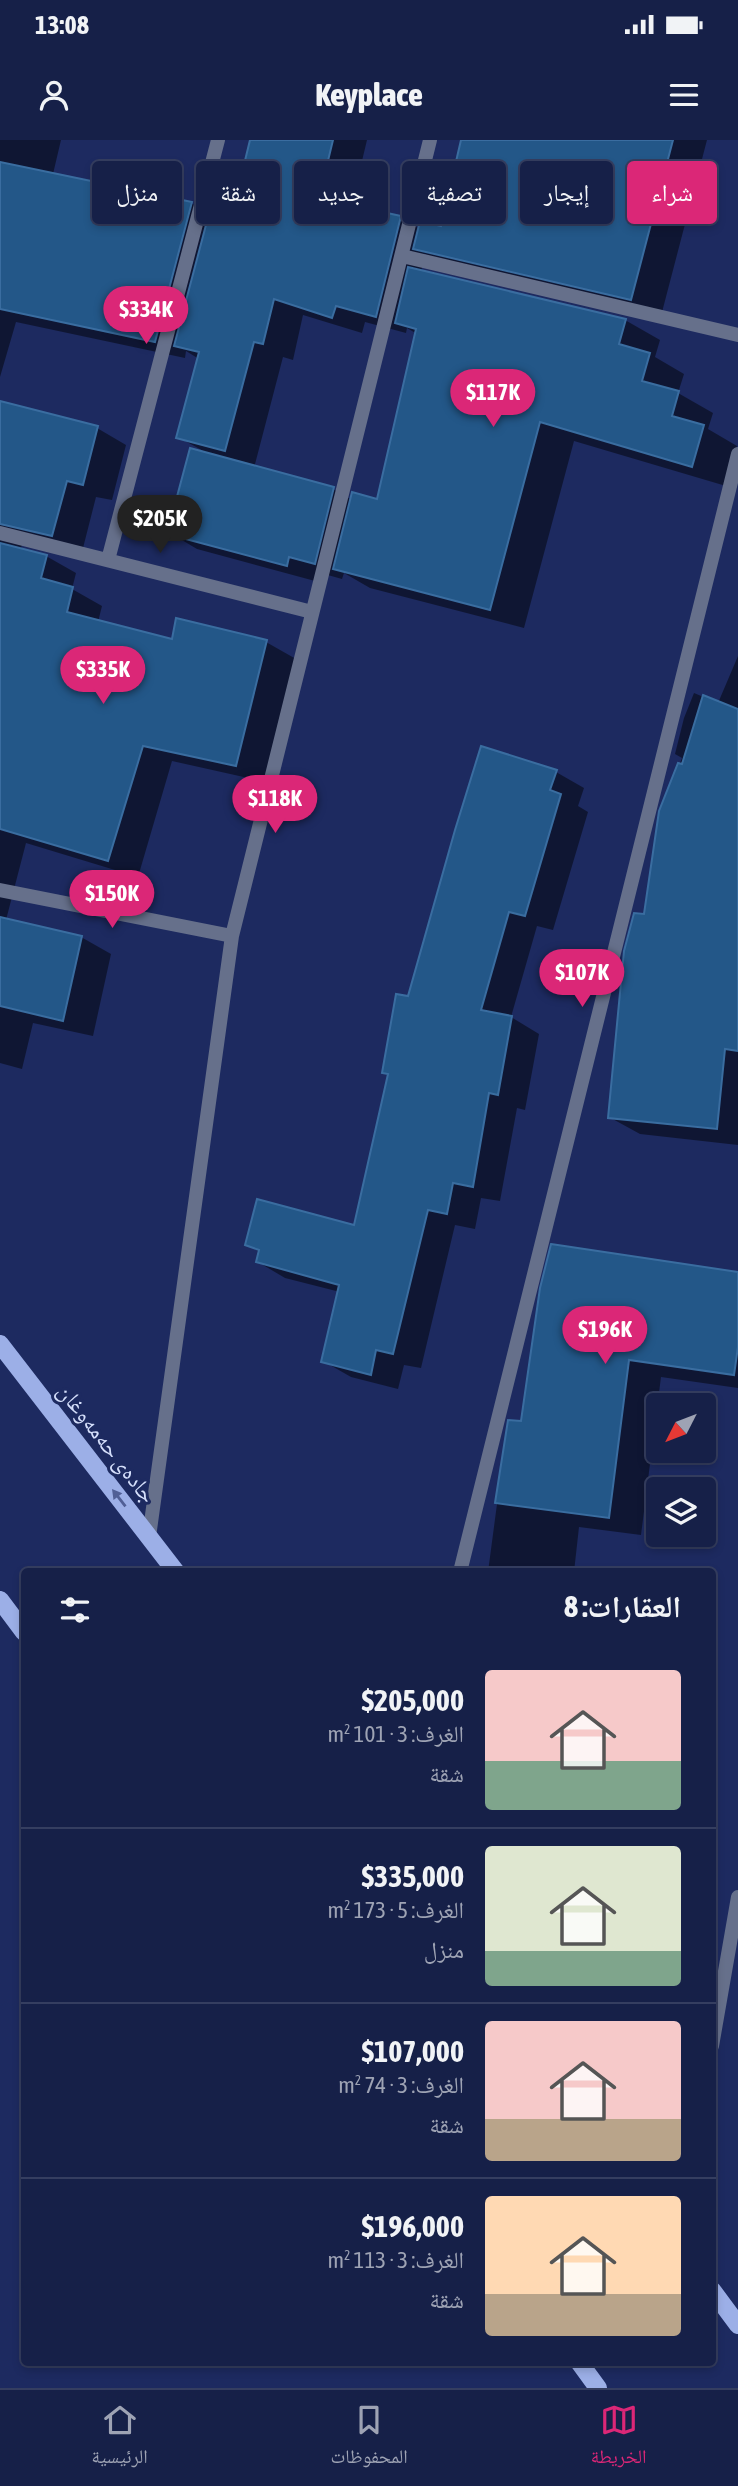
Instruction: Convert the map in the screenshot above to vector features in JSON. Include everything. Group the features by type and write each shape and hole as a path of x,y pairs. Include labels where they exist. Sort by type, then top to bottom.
{"main road":[{"name":"جادەی حەمەوغان","path":"0,1344 173,1568"},
{"path":"0,1600 21,1628"},
{"path":"716,2295 738,2325"},
{"path":"582,2366 598,2388"}],"street":[{"path":"108,560 218,140"},
{"path":"149,1536 232,936 430,140"},
{"path":"401,256 738,335"},
{"path":"461,1568 738,454"},
{"path":"0,533 312,612"},
{"path":"0,890 232,936"},
{"path":"716,2023 738,1897"}],"building":[{"path":"250,140 333,140 328,161 294,161 294,224 388,224 388,213 401,216 376,317 336,306 332,318 274,299 263,344 254,342 225,451 176,438 199,352 174,346 206,224 280,224 280,161 245,161"},
{"path":"461,140 673,140 667,161 627,161 627,224 651,224 631,300 413,249 419,224 506,224 506,161 456,161"},
{"path":"0,162 92,181 92,224 182,224 182,200 192,202 155,342 0,309"},
{"path":"408,267 626,319 619,344 650,353 642,381 679,391 672,416 704,425 692,467 540,422 490,610 333,569 352,492 377,499 416,329 395,323"},
{"path":"0,401 98,426 83,485 67,481 52,536 0,524"},
{"path":"190,448 334,487 315,564 289,557 287,566 167,534"},
{"path":"0,543 47,555 41,578 73,587 67,612 172,639 176,618 267,640 236,766 143,746 108,861 0,829"},
{"path":"703,695 738,709 738,1051 725,1049 717,1129 608,1118 624,951 634,913 644,914 659,811 678,763 682,764"},
{"path":"481,746 557,770 550,790 561,794 525,916 509,912 481,1010 512,1016 498,1095 489,1093 473,1187 453,1183 447,1214 428,1210 393,1354 376,1350 371,1375 321,1362 339,1285 256,1262 259,1250 245,1245 257,1199 354,1225 388,1074 382,1073 396,994 408,996"},
{"path":"0,917 82,936 63,1021 0,1006"},
{"path":"551,1244 738,1272 738,1347 734,1375 629,1360 609,1518 495,1503 508,1420 521,1421 540,1288"}]}
